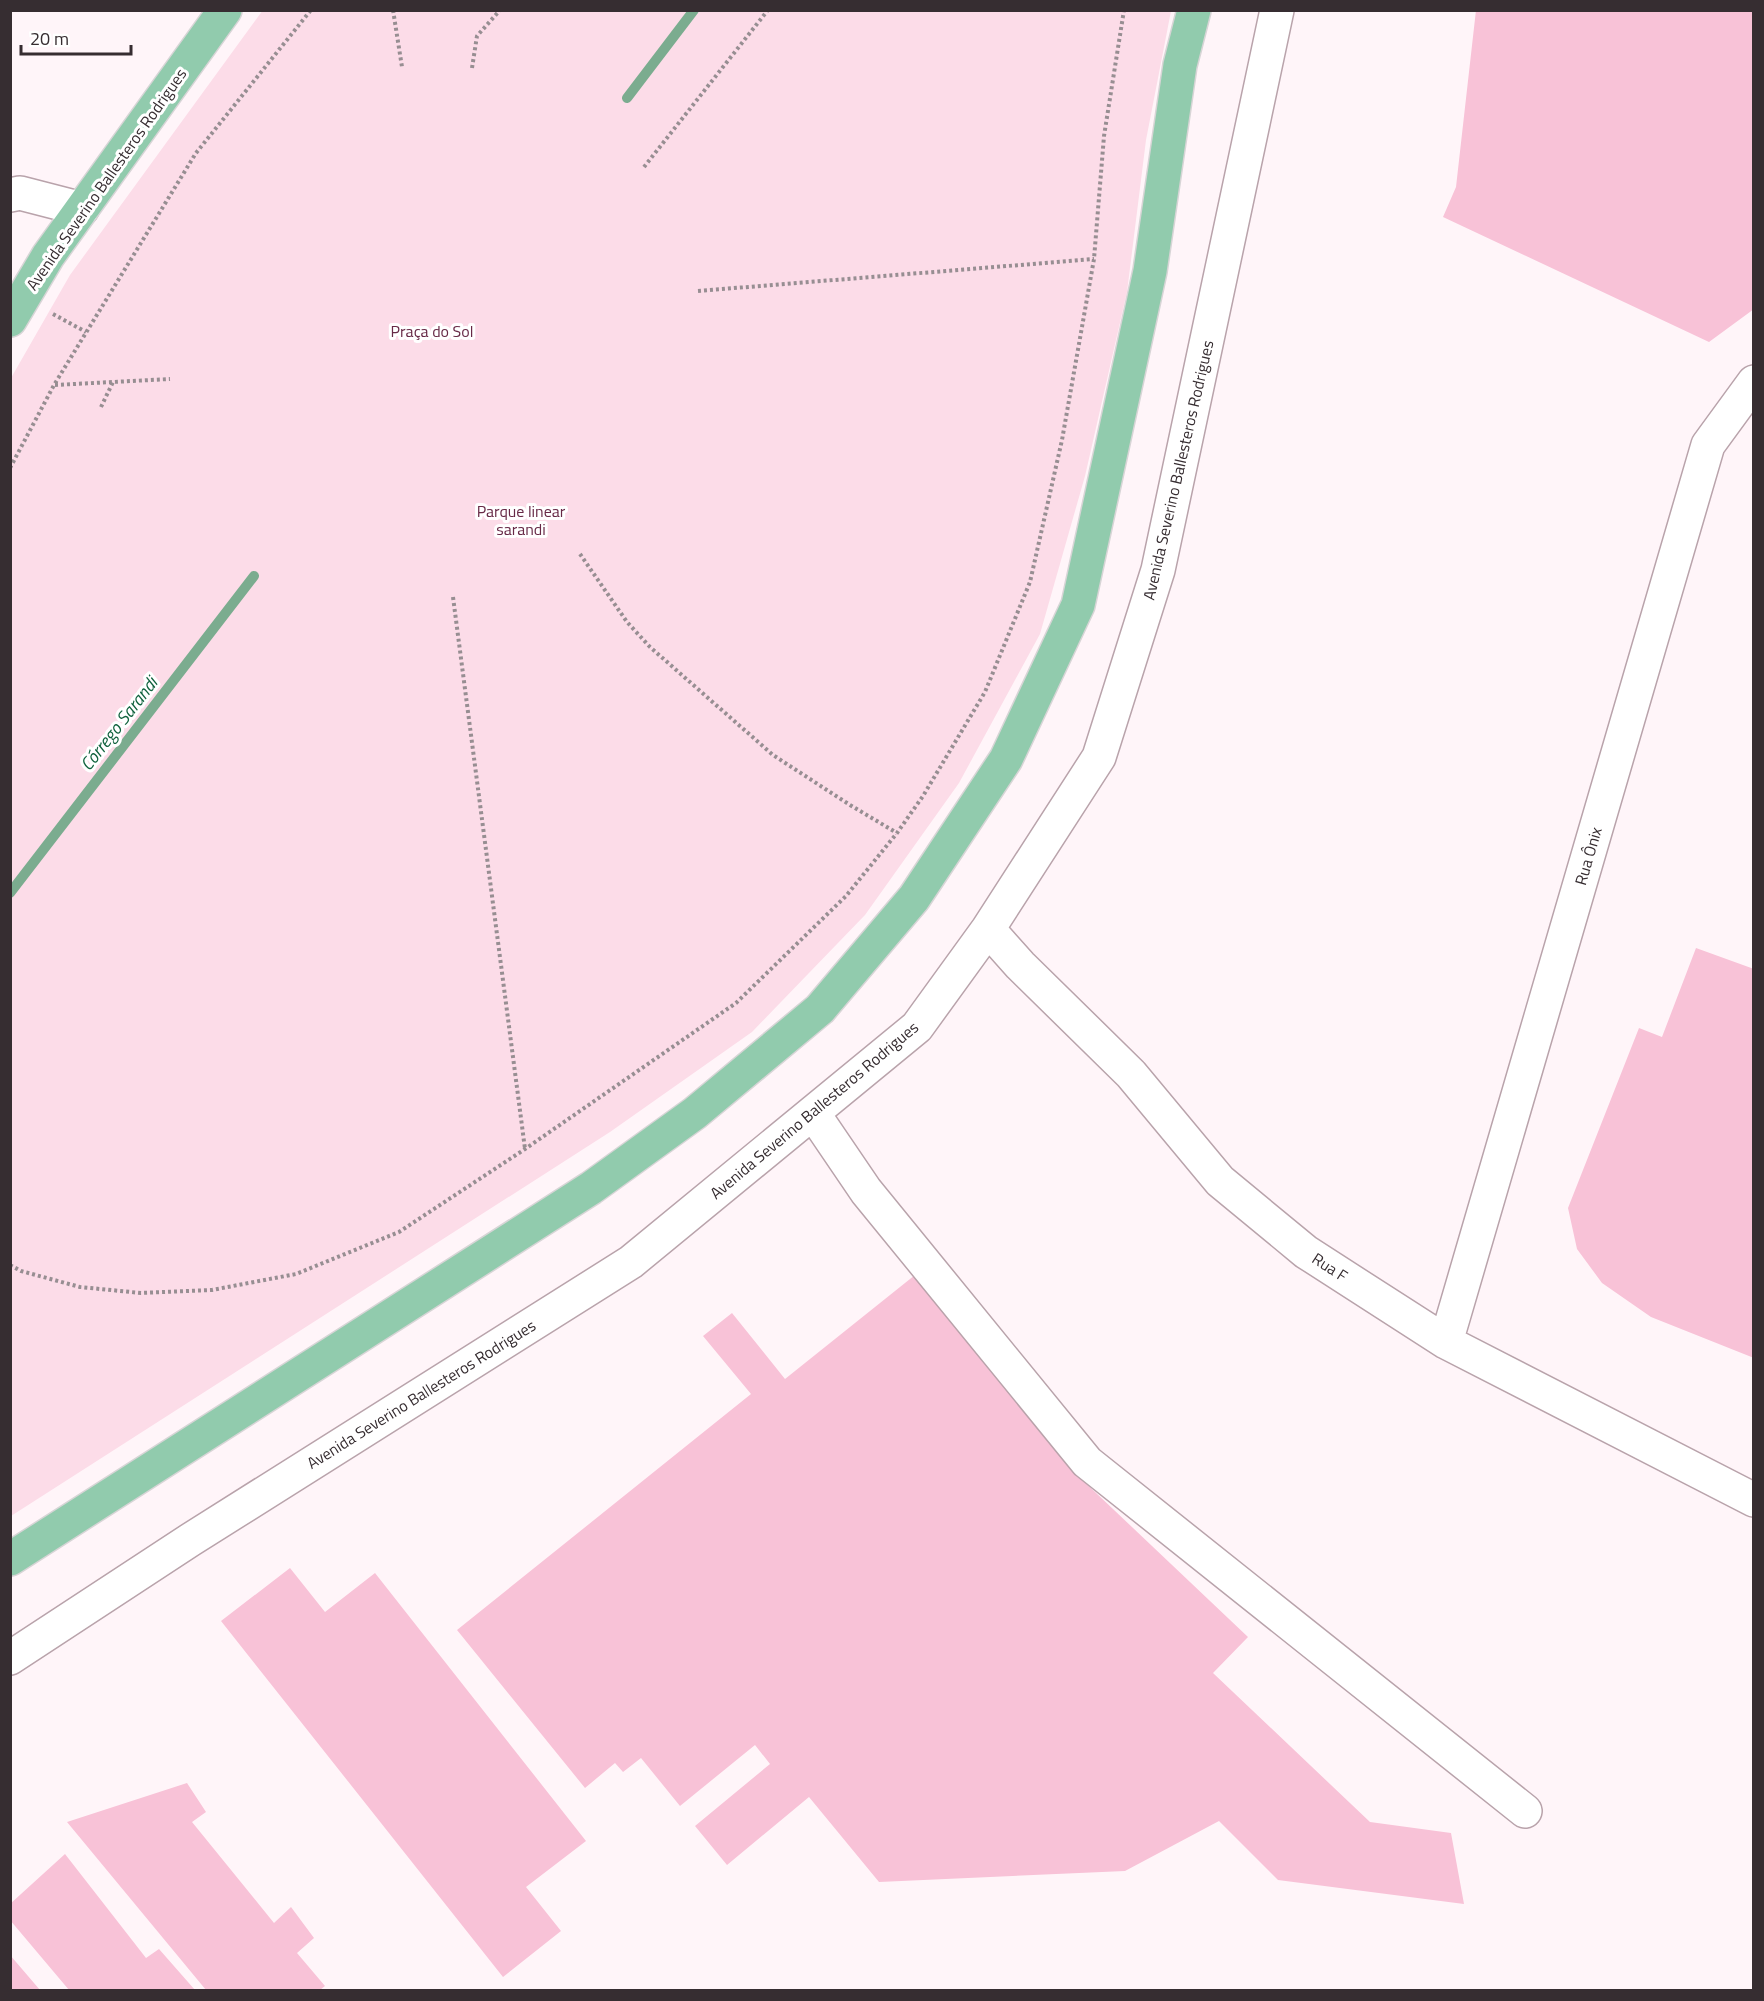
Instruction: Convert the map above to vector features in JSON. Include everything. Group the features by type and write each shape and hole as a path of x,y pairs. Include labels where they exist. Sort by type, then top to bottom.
{"main road":[{"name":"Avenida Severino Ballesteros Rodrigues","path":"10,320 48,256 225,10"},
{"path":"10,1559 591,1188 695,1113 820,1009 914,898 1006,759 1078,605 1150,271 1180,64 1194,10"}],"street":[{"name":"Avenida Severino Ballesteros Rodrigues","path":"10,1658 200,1533 631,1262 917,1027 988,929 1099,757 1161,558 1278,10"},
{"path":"10,195 20,193 82,208"},
{"name":"Rua Ônix","path":"1446,1342 1708,445 1754,382"},
{"name":"Rua F","path":"988,929 1020,965 1131,1074 1220,1181 1306,1252 1446,1342 1754,1500"},
{"path":"813,1113 866,1191 1087,1462 1525,1811"}],"path":[{"path":"10,468 54,385 196,153 311,10"},
{"path":"393,10 402,67"},
{"path":"472,68 477,36 500,10"},
{"path":"644,167 768,10"},
{"path":"10,1265 21,1271 80,1287 141,1293 212,1290 296,1274 399,1232 525,1149 736,1003 846,896 897,833 923,796 985,693 1030,582 1062,440 1094,259 1104,136 1124,10"},
{"path":"698,291 1094,259"},
{"path":"54,385 170,378"},
{"path":"101,407 113,381"},
{"path":"580,554 627,622 650,647 773,754 897,833"},
{"path":"453,597 525,1149"}],"green space":[{"name":"Parque linear sarandi","path":"263,10 1171,11 1146,140 1127,292 1085,476 1040,634 959,783 865,915 752,1032 610,1132 11,1516 11,378 70,275"}],"building":[{"path":"1476,10 1754,10 1754,309 1709,342 1443,217 1456,187"},
{"path":"1696,948 1754,969 1754,1358 1651,1317 1602,1283 1577,1249 1568,1208 1639,1028 1662,1037"},
{"path":"915,1275 1075,1473 1248,1637 1213,1673 1370,1822 1451,1833 1464,1904 1278,1880 1219,1821 1125,1871 879,1882 809,1797 727,1865 695,1826 770,1764 755,1745 680,1806 641,1758 623,1772 615,1763 585,1788 457,1630 751,1394 703,1336 732,1313 785,1379"},
{"path":"290,1568 325,1612 375,1573 586,1841 526,1887 561,1931 503,1977 221,1621"},
{"path":"187,1783 206,1812 192,1822 274,1923 291,1907 314,1938 297,1953 325,1986 320,1990 206,1990 67,1822"},
{"path":"65,1854 146,1958 159,1949 195,1990 69,1990 10,1920 10,1904"},
{"path":"10,1955 40,1990 10,1990"}],"waterway":[{"name":"Córrego Sarandi","path":"627,98 694,10"},
{"name":"Córrego Sarandi","path":"10,893 254,576"}],"park label":[{"name":"Praça do Sol","path":"432,331"}]}
